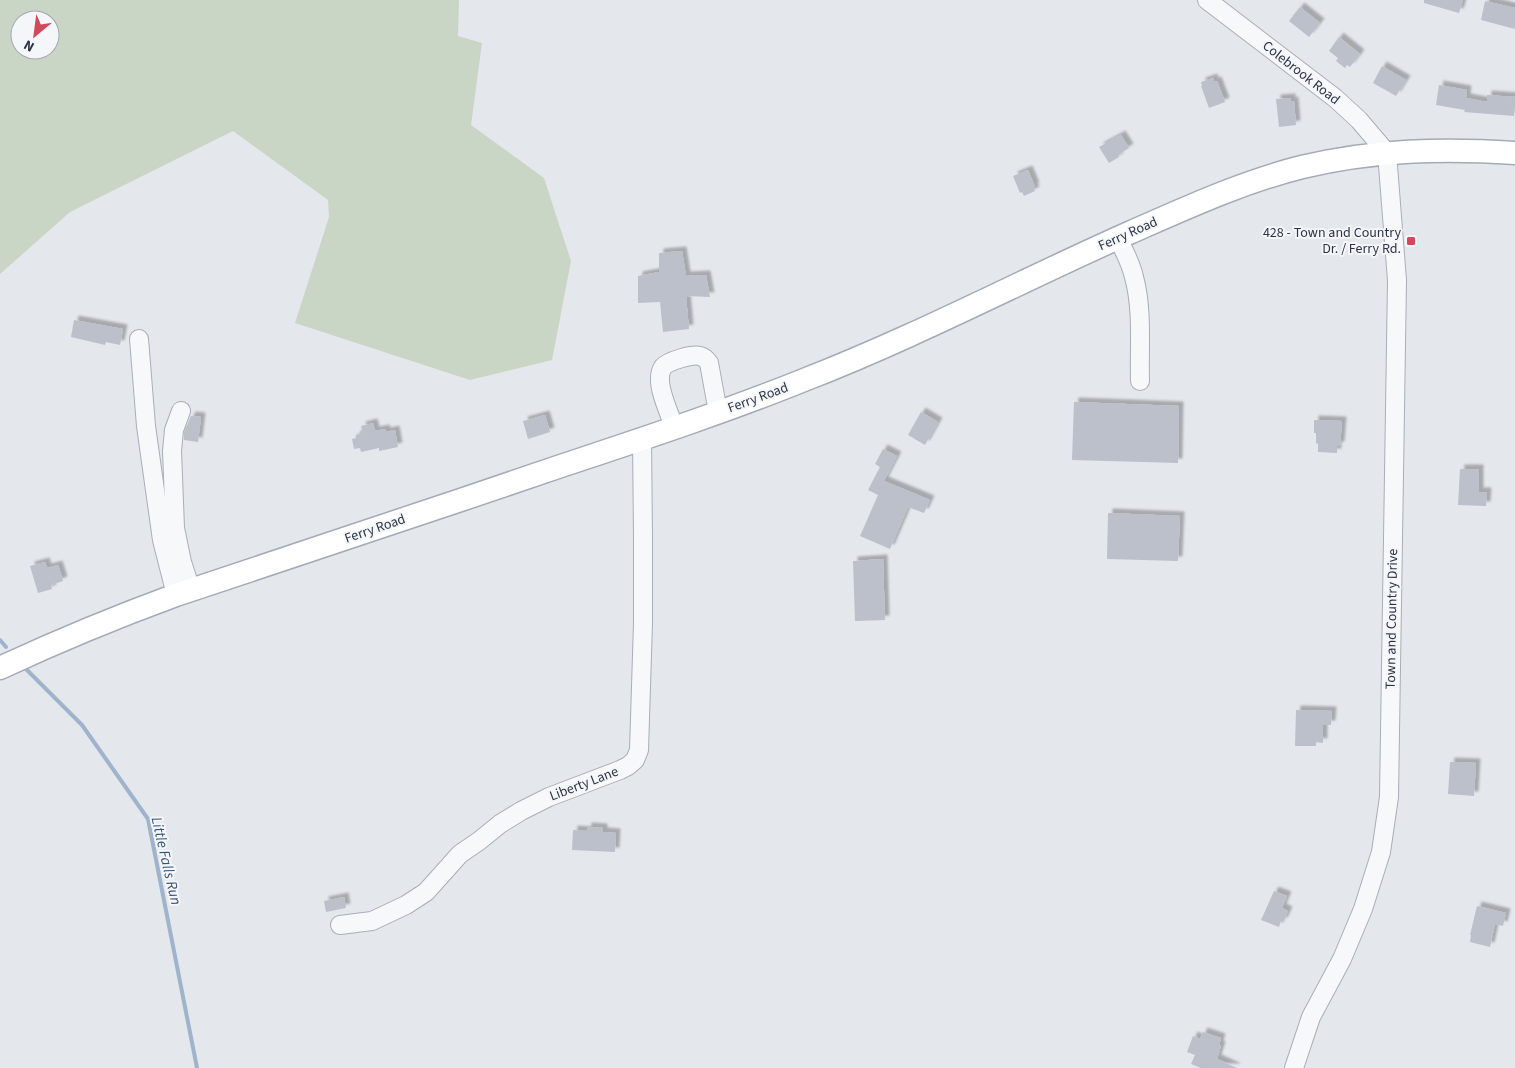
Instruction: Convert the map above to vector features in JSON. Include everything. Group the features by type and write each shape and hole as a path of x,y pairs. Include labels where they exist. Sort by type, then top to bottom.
{"main road":[{"name":"Ferry Road","path":"0,668 113,618 642,439 775,392 878,350 1118,238 1224,191 1302,167 1354,157 1430,150 1473,150 1515,153"}],"street":[{"name":"Colebrook Road","path":"1207,0 1335,98 1359,120 1388,153"},
{"name":"Town and Country Drive","path":"1294,1068 1311,1017 1342,959 1363,910 1381,852 1389,797 1397,280 1388,153"},
{"path":"1118,238 1128,257 1138,298 1140,381"},
{"path":"139,339 146,426 162,540 184,593"},
{"path":"674,427 660,386 662,368 668,363 698,355 706,359 709,363 718,412"},
{"path":"181,411 174,430 172,451 175,528 182,562 184,593"},
{"name":"Liberty Lane","path":"340,925 372,921 406,905 426,892 460,854 507,820 549,796 620,770 635,760 639,750 642,692 642,439"}],"green space":[{"path":"0,0 459,0 458,36 482,43 471,125 544,178 571,261 552,360 470,380 295,323 329,217 328,200 233,131 70,212 0,274"}],"building":[{"path":"1424,0 1463,0 1459,13 1424,3"},
{"path":"1485,1 1515,8 1515,29 1481,20"},
{"path":"1300,7 1320,23 1309,37 1289,21"},
{"path":"1339,37 1360,54 1350,67 1347,65 1345,68 1336,61 1338,58 1329,51"},
{"path":"1382,66 1406,80 1396,96 1373,83"},
{"path":"1213,78 1214,82 1217,81 1225,102 1209,108 1201,82"},
{"path":"1439,85 1467,90 1466,98 1487,102 1487,95 1515,97 1514,116 1464,112 1465,110 1436,105"},
{"path":"1291,98 1291,102 1294,101 1296,125 1279,127 1276,99"},
{"path":"1121,135 1129,148 1109,163 1099,147"},
{"path":"1028,170 1035,191 1024,196 1022,192 1020,193 1013,176"},
{"path":"682,251 686,276 706,275 710,297 686,296 689,329 663,332 660,302 638,303 638,276 659,272 659,253"},
{"path":"74,320 123,329 120,345 106,342 105,345 71,337"},
{"path":"1074,402 1179,406 1178,463 1072,460"},
{"path":"921,412 938,422 925,445 908,435"},
{"path":"545,415 550,432 528,439 523,421"},
{"path":"191,416 201,417 198,442 184,440 184,432"},
{"path":"1314,420 1342,421 1340,446 1337,446 1337,453 1318,452 1316,433 1314,433"},
{"path":"373,423 375,431 385,429 386,432 395,430 398,447 379,451 379,448 361,452 360,448 354,449 352,439 356,438 356,435 363,433 361,426"},
{"path":"883,449 897,456 884,481 930,500 924,513 908,507 890,549 860,536 878,495 868,490 880,467 875,464"},
{"path":"1460,469 1479,469 1479,492 1487,492 1486,506 1458,505"},
{"path":"1108,513 1180,516 1178,561 1107,559"},
{"path":"883,559 885,620 855,621 853,561"},
{"path":"45,562 47,568 58,565 63,581 51,585 52,589 38,593 30,566"},
{"path":"1296,710 1332,711 1331,725 1323,725 1323,743 1316,742 1316,746 1295,746"},
{"path":"1450,762 1476,763 1474,796 1448,794"},
{"path":"587,827 603,828 603,832 616,833 615,852 572,850 573,830 587,831"},
{"path":"1274,891 1287,896 1282,908 1288,911 1279,927 1261,920"},
{"path":"344,897 346,908 326,912 324,901"},
{"path":"1477,906 1506,913 1503,926 1495,924 1490,947 1470,942"},
{"path":"1203,1032 1221,1038 1217,1059 1237,1068 1201,1068 1191,1064 1195,1055 1187,1052 1193,1036 1200,1039"}],"waterway":[{"name":"Little Falls Run","path":"0,640 6,647"},
{"name":"Little Falls Run","path":"26,669 82,725 148,819 197,1068"}],"place":[{"name":"428 - Town and Country Dr. / Ferry Rd.","path":"1411,241"}]}
